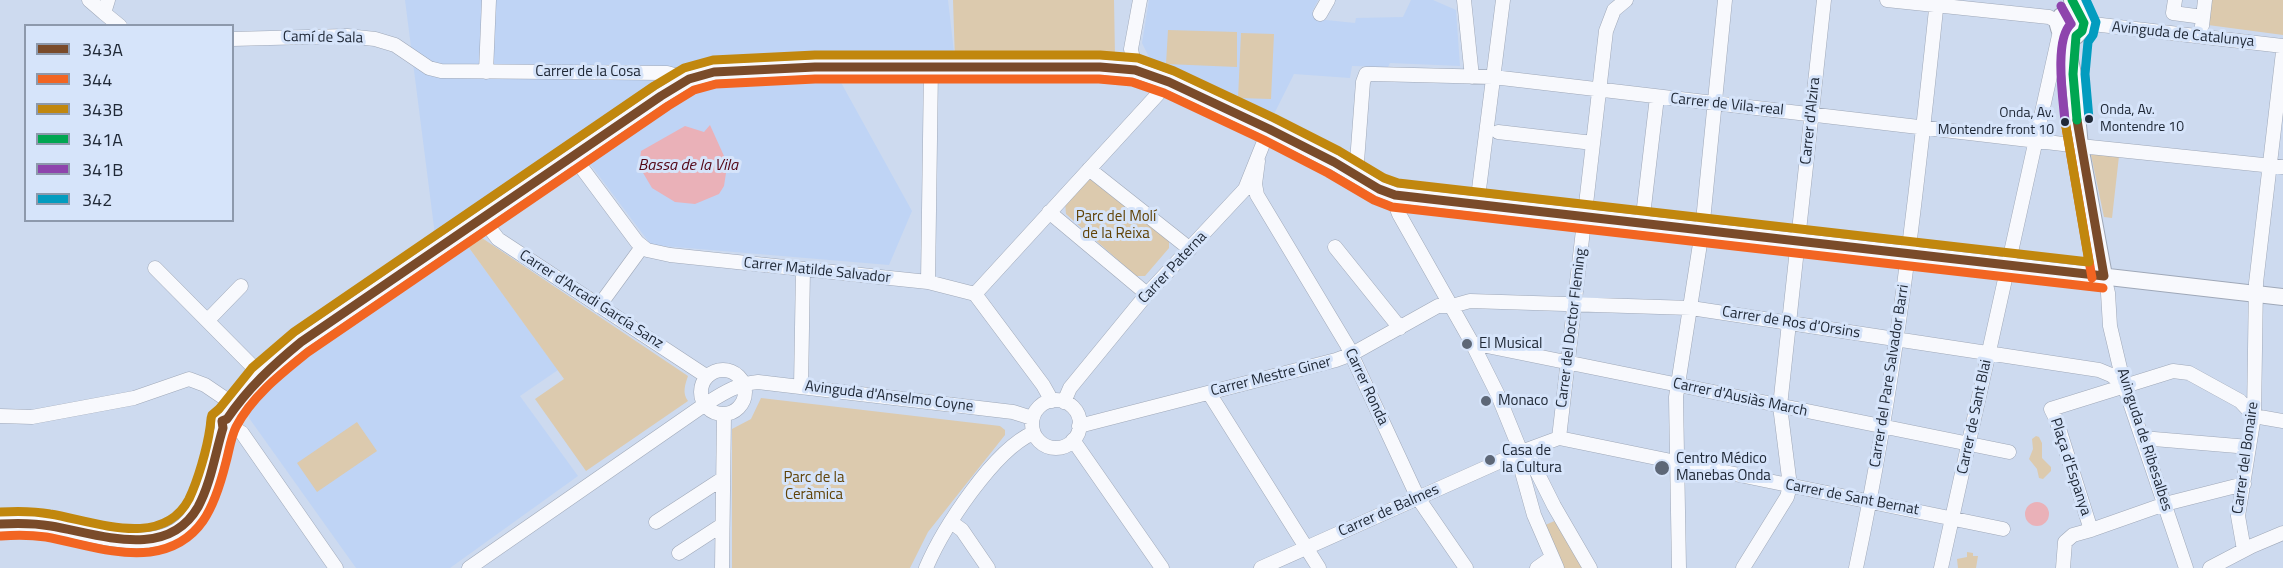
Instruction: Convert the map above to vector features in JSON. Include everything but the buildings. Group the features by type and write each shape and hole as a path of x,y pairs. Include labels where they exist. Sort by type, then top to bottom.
{"main road":[{"path":"2069,20 2080,146 2104,276"},
{"name":"Carrer de la Cosa","path":"689,79 714,72 804,68 1100,67 1135,70 1169,82 1269,129 1379,189 1395,195 2283,297"},
{"path":"0,524 49,526 113,539 158,539 182,528 193,516 202,500 229,420 251,385 261,375 301,342 689,79"}],"street":[{"path":"89,0 106,6 119,24"},
{"path":"486,72 489,0"},
{"path":"1135,70 1131,49 1140,0"},
{"path":"1320,14 1328,0"},
{"path":"1464,0 1472,77"},
{"path":"1477,205 1503,0"},
{"name":"Carrer del Doctor Fleming","path":"1558,438 1608,22 1614,10 1626,0"},
{"path":"1679,568 1676,397 1702,231 1725,0"},
{"name":"Carrer d'Alzira","path":"1790,486 1780,406 1824,0"},
{"name":"Avinguda de Catalunya","path":"1887,0 1937,3 2283,46"},
{"path":"2201,37 2205,0"},
{"name":"Carrer del Pare Salvador Barri","path":"1856,568 1870,501 1896,339 1937,3"},
{"path":"2170,33 2174,7 2203,17"},
{"name":"Carrer de Sant Blai","path":"1941,568 2034,140 2069,20"},
{"name":"Camí de Sala","path":"234,39 347,36 375,39 395,45 429,68 441,71"},
{"name":"Carrer del Bonaire","path":"2244,550 2238,520 2254,416 2256,283 2276,167 2283,52"},
{"path":"928,282 931,68"},
{"name":"Carrer de la Cosa","path":"441,71 667,73 689,79"},
{"name":"Carrer de Vila-real","path":"1356,175 1363,82 1366,75 1374,74 1493,77 2276,167"},
{"path":"1058,401 1040,406 1032,418 1033,433 1044,445 1052,447 1067,445 1073,440 1079,426 1076,411 1058,401 1043,385 975,294 1169,82"},
{"path":"1642,224 1657,97"},
{"name":"Carrer Paterna","path":"1058,401 1147,294 1240,195 1249,183 1269,129"},
{"path":"1498,132 1593,143"},
{"path":"573,156 642,248 599,306"},
{"name":"Carrer Ronda","path":"1258,161 1256,190 1263,207 1352,354 1418,498 1466,568"},
{"path":"1089,169 1190,249"},
{"path":"1240,195 1263,207"},
{"path":"1395,195 1395,204 1399,214 1472,343 1497,393 1521,452 1590,568"},
{"path":"1049,212 1147,294"},
{"name":"Carrer d'Arcadi García Sanz","path":"482,218 498,239 706,376"},
{"path":"1335,247 1400,328"},
{"name":"Carrer Matilde Salvador","path":"642,248 659,253 928,282 975,294"},
{"path":"155,268 261,375"},
{"path":"801,387 803,269"},
{"name":"Avinguda de Ribesalbes","path":"2104,276 2108,293 2110,326 2124,385 2186,568"},
{"path":"208,320 241,286"},
{"name":"Carrer de Ros d'Orsins","path":"1452,306 1478,300 1691,308 2099,370 2111,375 2124,385"},
{"name":"Carrer Mestre Giner","path":"1079,426 1336,360 1352,354 1438,306 1452,306"},
{"name":"Carrer d'Ausiàs March","path":"1472,343 2009,452"},
{"name":"Avinguda d'Anselmo Coyne","path":"706,376 716,370 727,370 737,374 744,383"},
{"path":"2124,385 2173,371 2189,373 2240,402 2254,416 2283,421"},
{"path":"706,376 701,385 700,396 704,405 713,413 724,415 738,410 745,397 744,383"},
{"path":"0,416 32,417 134,398 189,380 205,385 229,420 242,433 336,568"},
{"name":"Avinguda d'Anselmo Coyne","path":"469,568 704,405 744,383 758,381 1012,412 1032,418"},
{"name":"Plaça d'Espanya","path":"2091,530 2056,419 2051,410 2124,385"},
{"path":"1209,393 1319,568"},
{"path":"722,568 724,415"},
{"path":"926,568 951,522 981,480 1019,439 1033,433"},
{"path":"1521,452 1558,438"},
{"name":"Carrer de Sant Bernat","path":"1558,438 2003,529"},
{"path":"2142,438 2250,447"},
{"path":"1073,440 1162,568"},
{"path":"1521,452 1534,515 1554,563 1537,568"},
{"name":"Carrer de Balmes","path":"1261,568 1521,452"},
{"path":"656,522 722,479"},
{"name":"Plaça d'Espanya","path":"2063,568 2065,542 2073,535 2166,504 2244,484"},
{"path":"1743,568 1787,496 1790,486"},
{"path":"1534,515 1554,506"},
{"path":"951,522 962,530 988,568"},
{"path":"679,553 722,525"},
{"path":"2210,568 2283,533"}],"shaded area":[{"path":"405,0 948,0 955,61 828,59 912,211 889,265 651,245 575,144 435,235"},
{"path":"1149,0 1318,0 1312,12 1326,20 1355,23 1356,18 1403,17 1411,0 1433,0 1456,10 1460,66 1390,63 1388,67 1352,66 1350,78 1294,74 1271,120 1151,61 1142,43"},
{"path":"467,245 558,370 520,396 578,476 450,568 356,568 249,418 249,399 255,391"}],"green space":[{"path":"953,0 1114,0 1115,57 955,61"},
{"path":"2211,0 2283,0 2283,35 2208,25"},
{"path":"1168,30 1237,32 1237,67 1166,64"},
{"path":"1241,33 1274,34 1271,99 1238,98"},
{"path":"2094,153 2119,156 2112,218 2104,217 2091,155"},
{"name":"Parc del Molí de la Reixa","path":"1098,176 1169,238 1169,248 1145,276 1136,276 1066,214 1065,202 1085,178"},
{"path":"479,236 688,376 685,392 688,401 586,471 535,399 564,379 467,245"},
{"name":"Parc de la Ceràmica","path":"761,398 1000,426 1005,430 1005,435 928,532 910,568 732,568 732,429 751,419"},
{"path":"357,422 377,451 317,492 297,463"},
{"path":"2036,436 2042,443 2042,458 2051,467 2051,471 2043,479 2039,478 2037,469 2029,459 2033,449 2032,439"},
{"path":"1559,519 1587,568 1561,568 1543,526"},
{"path":"1967,552 1978,556 1976,568 1958,568 1957,559 1967,557"}],"water":[{"name":"Bassa de la Vila","path":"710,125 724,156 726,173 724,186 719,194 695,204 675,202 652,188 639,166 641,151 685,126 704,132"},
{"path":"2037,502 2042,503 2048,509 2048,519 2042,525 2037,526 2032,525 2026,519 2025,514 2026,509 2032,503"}],"transit line":[{"name":"341A","path":"2072,0 2084,23 2082,31 2076,36 2073,74 2077,120"},
{"name":"342","path":"2086,0 2096,22 2093,35 2088,42 2085,74 2089,119"},
{"name":"341B","path":"2061,6 2071,24 2066,32 2061,55 2065,121"},
{"name":"343B","path":"0,512 44,513 126,528 145,528 162,524 177,515 189,499 196,483 207,445 212,415 252,368 294,332 654,86 684,68 713,60 815,55 1100,55 1138,58 1174,71 1274,118 1339,151 1384,178 1398,183 2089,262 2065,121"},
{"name":"343A","path":"0,524 45,525 131,540 151,539 169,534 185,524 198,507 210,478 223,428 222,421 227,419 261,378 301,342 661,96 689,79 714,72 815,67 1100,67 1135,70 1169,82 1269,129 1334,162 1379,189 1395,195 2104,276"},
{"name":"344","path":"1,536 46,537 111,551 137,553 167,548 182,541 194,532 211,508 236,427 250,405 278,377 308,352 668,106 694,90 716,84 815,79 1099,79 1132,82 1164,93 1264,140 1374,200 1392,207 2103,288"},
{"name":"343A","path":"2077,120 2104,276"},
{"name":"344","path":"2065,121 2092,278"}],"place":[{"name":"Onda, Av. Montendre 10","path":"2089,119"},
{"name":"Onda, Av. Montendre front 10","path":"2065,122"},
{"name":"El Musical","path":"1467,344"},
{"name":"Monaco","path":"1486,401"},
{"name":"Casa de la Cultura","path":"1490,460"},
{"name":"Centro Médico Manebas Onda","path":"1662,468"}]}
